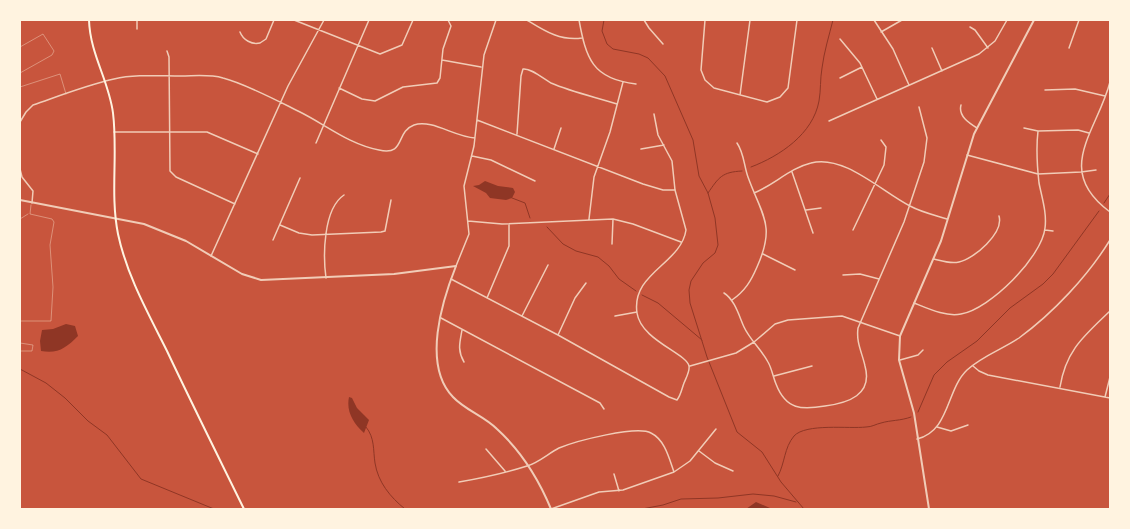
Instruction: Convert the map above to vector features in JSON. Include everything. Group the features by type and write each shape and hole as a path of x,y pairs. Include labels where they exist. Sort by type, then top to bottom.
{"main road":[{"path":"90,20 92,44 113,113 116,217 122,250 135,287 244,509"}],"street":[{"path":"137,20 137,29"},
{"path":"240,32 243,38 260,44 266,39 274,20"},
{"path":"294,20 380,54 400,46 405,40 413,20"},
{"path":"211,256 290,81 324,20"},
{"path":"316,143 369,20"},
{"path":"339,88 362,99 375,101 403,87 436,83 440,78 445,41 451,26 448,20"},
{"path":"496,20 485,48 475,138 464,186 468,220 468,239 446,293 436,351 440,373 448,390 456,400 498,430 528,466 551,509 599,492 619,491 674,472 690,461 716,429"},
{"path":"527,20 556,36 571,39 582,38"},
{"path":"579,20 587,56 594,66 606,75 623,82 636,84"},
{"path":"644,20 664,44"},
{"path":"705,20 701,63 703,77 712,86 767,102 780,98 786,92 790,82 797,20"},
{"path":"740,95 750,20"},
{"path":"874,20 893,49 909,85"},
{"path":"881,32 902,20"},
{"path":"829,121 979,54 997,39 1007,20"},
{"path":"929,509 914,414 899,360 900,336 934,259 977,128 1034,20"},
{"path":"1069,48 1079,20"},
{"path":"970,27 975,30 988,48"},
{"path":"840,40 857,58 877,100"},
{"path":"932,48 942,71"},
{"path":"168,51 170,132 169,168 172,175 235,204"},
{"path":"442,60 482,67"},
{"path":"840,78 862,67"},
{"path":"517,134 521,76 523,69 528,69 563,88 617,104"},
{"path":"20,122 26,112 33,105 104,82 124,78 169,76 222,78 280,103 360,146 388,152 397,147 407,130 420,124 430,125 462,136 475,138"},
{"path":"589,219 591,193 597,166 610,132 623,82"},
{"path":"1110,82 1090,133 1083,155 1081,172 1085,186 1090,195 1110,212"},
{"path":"1045,90 1075,89 1105,96"},
{"path":"961,106 960,109 963,116 977,128"},
{"path":"724,293 732,300 745,330 767,360 782,396 789,403 797,408 809,408 839,404 853,400 862,391 867,377 866,367 857,341 860,321 910,206 927,146 925,128 918,107"},
{"path":"451,279 677,400 689,366 685,359 664,346 649,333 641,323 637,312 638,295 644,283 681,242 686,226 675,190 672,161 657,132 654,114"},
{"path":"477,120 658,189 675,190"},
{"path":"554,149 561,128"},
{"path":"1024,128 1038,131 1078,130 1090,133"},
{"path":"914,303 952,315 966,313 979,308 993,298 1029,262 1040,246 1045,230 1044,210 1038,174 1036,149 1038,131"},
{"path":"114,132 211,133 258,154"},
{"path":"853,230 886,157 885,145 880,140"},
{"path":"732,300 746,288 763,254 766,243 767,229 764,216 747,173 742,150 737,143"},
{"path":"641,149 664,145"},
{"path":"967,155 1038,174 1096,170"},
{"path":"472,156 491,160 535,181"},
{"path":"754,193 811,163 827,162 843,167 875,184 910,206 948,220"},
{"path":"20,169 22,176 33,191 32,202"},
{"path":"792,172 813,233"},
{"path":"273,240 300,178"},
{"path":"326,278 325,236 337,202 344,195"},
{"path":"20,200 116,217 154,228 186,241 242,274 261,280 409,273 456,266"},
{"path":"280,225 304,234 325,236 385,230 391,200"},
{"path":"806,210 821,208"},
{"path":"934,259 954,263 974,256 993,236 1000,221 999,216"},
{"path":"468,220 509,224 613,219 633,224 681,242"},
{"path":"612,244 613,219"},
{"path":"486,298 509,246 509,224"},
{"path":"1045,230 1053,231"},
{"path":"918,439 927,435 937,427 944,415 958,382 972,366 1002,349 1032,328 1088,271 1110,240"},
{"path":"763,254 795,270"},
{"path":"522,316 548,266"},
{"path":"843,275 860,274 879,279"},
{"path":"558,335 575,298 586,283"},
{"path":"1060,388 1064,367 1073,348 1110,311"},
{"path":"615,316 637,312"},
{"path":"689,366 705,363 736,353 754,342 775,324 784,321 837,316 860,321 900,336"},
{"path":"441,318 600,403 604,409"},
{"path":"462,330 459,354 464,362"},
{"path":"899,360 918,355 924,350"},
{"path":"774,376 812,366"},
{"path":"972,366 988,375 1110,398"},
{"path":"1105,396 1110,377"},
{"path":"937,427 951,431 968,425"},
{"path":"459,482 528,466 551,452 568,445 629,430 641,430 652,433 661,441 674,472"},
{"path":"486,449 505,471"},
{"path":"699,451 715,464 733,471"},
{"path":"614,474 619,491"}],"lane":[{"path":"20,47 43,34 54,51 52,55 20,73"},
{"path":"20,87 60,74 66,94"},
{"path":"30,214 32,202"},
{"path":"20,219 30,214 52,219 54,222 50,245 53,288 51,321 20,321"},
{"path":"20,343 33,345 32,351 20,351"}],"shaded area":[{"path":"485,181 498,186 513,188 515,192 512,198 506,200 490,198 486,193 473,186 479,185"},
{"path":"66,324 75,326 78,336 66,347 57,351 41,351 40,341 42,330 53,329"},
{"path":"349,397 352,398 357,408 369,420 364,433 351,416 348,402"},
{"path":"756,502 770,508 770,509 746,509"}],"waterway":[{"path":"604,20 602,31 607,44 613,49 639,54 648,58 665,76 693,140 699,176 708,193 715,218 718,245 715,253 703,263 691,281 689,290 690,303 707,357 737,432 762,452 781,482 804,509"},
{"path":"751,167 784,150 794,142 810,124 816,113 819,101 821,72 833,20"},
{"path":"708,193 718,179 725,174 742,171"},
{"path":"1104,203 1110,194"},
{"path":"512,198 525,203 530,218"},
{"path":"918,412 934,375 947,362 977,341 1010,308 1043,284 1053,274 1099,211"},
{"path":"547,227 563,244 576,251 598,257 609,266 619,279 636,291"},
{"path":"642,295 658,303 702,340"},
{"path":"20,369 46,383 65,398 88,421 107,435 141,479 214,509"},
{"path":"778,476 788,445 794,436 800,432 808,429 828,427 868,427 911,417"},
{"path":"366,427 371,435 375,463 379,477 394,499 405,509"},
{"path":"642,509 663,505 681,499 718,498 753,494 774,496 796,502"}]}
